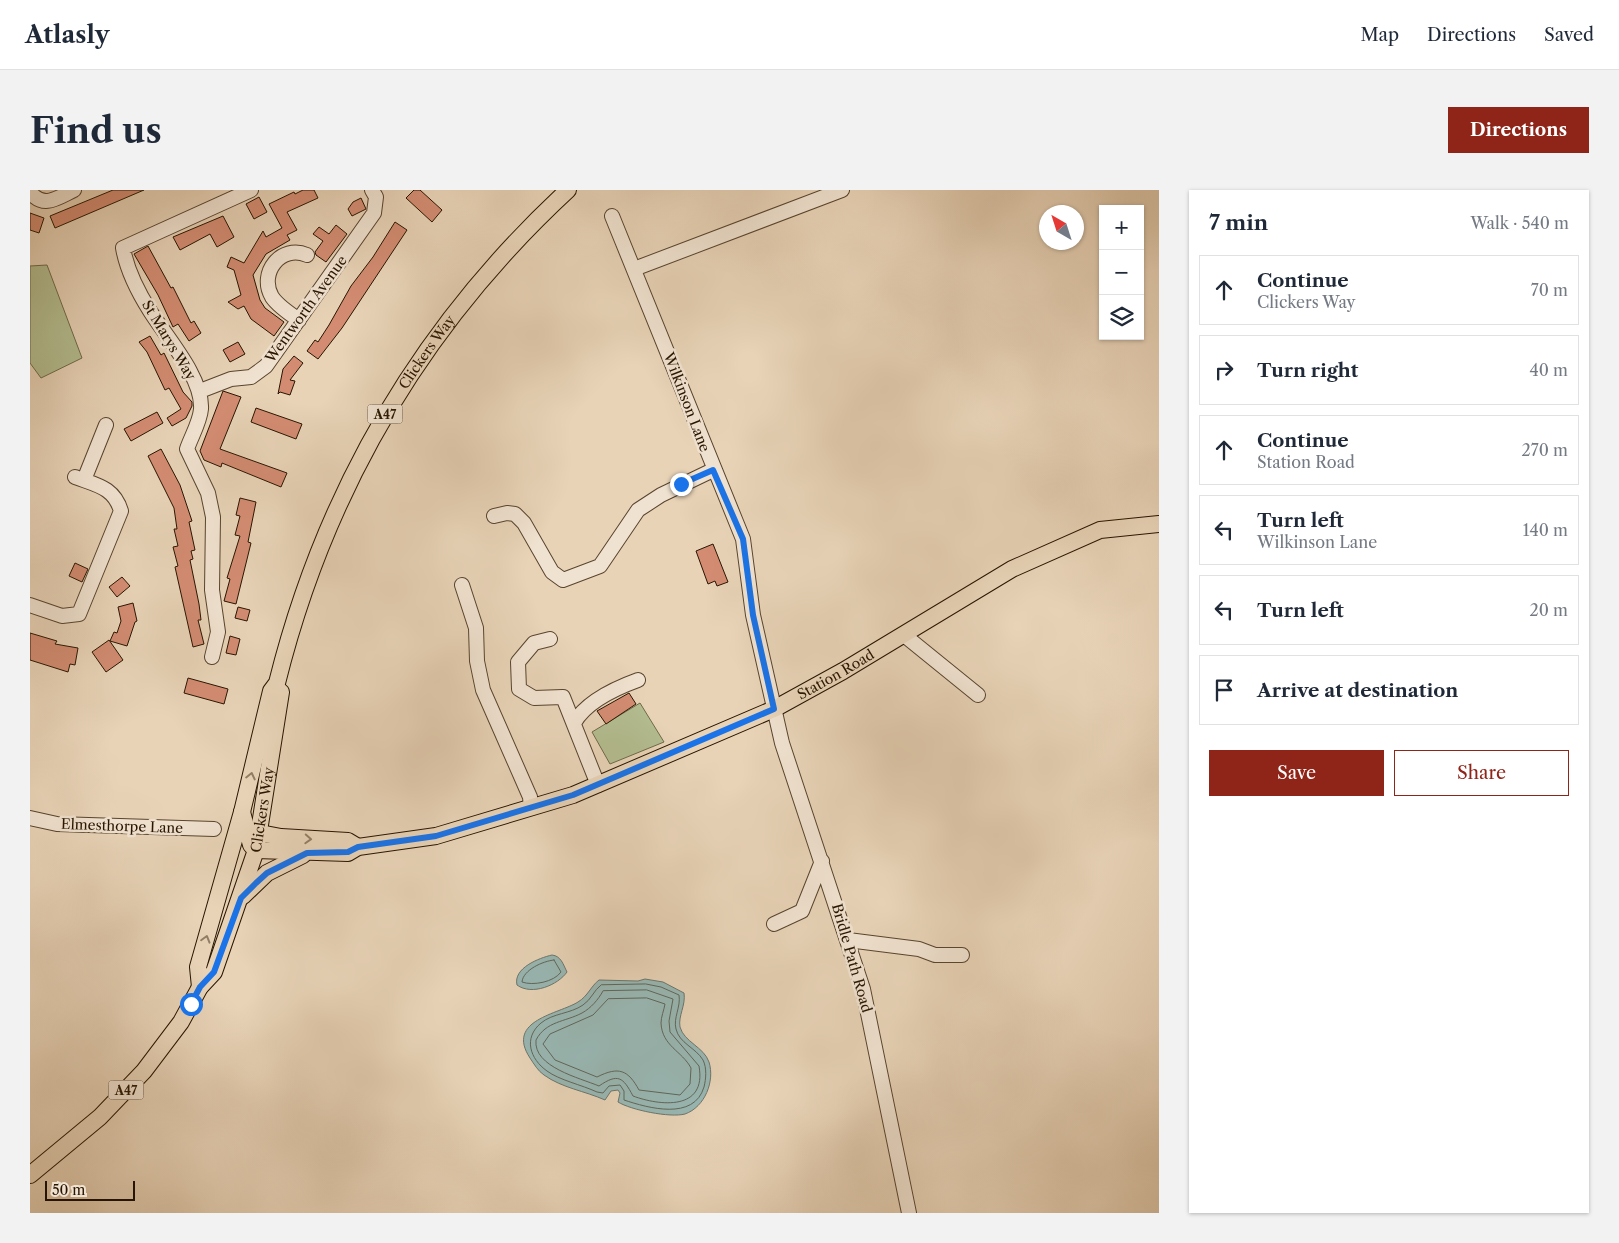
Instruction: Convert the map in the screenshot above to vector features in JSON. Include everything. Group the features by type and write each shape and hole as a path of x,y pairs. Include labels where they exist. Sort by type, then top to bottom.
{"main road":[{"name":"Clickers Way","path":"200,987 198,967 242,812 271,691 277,683 313,562 359,459 405,380 439,331 526,229 568,190"},
{"name":"Station Road","path":"255,841 307,853 348,852 358,847 436,836 573,795 774,709 904,635 1012,569 1100,530 1159,524"},
{"name":"Clickers Way","path":"30,1175 100,1117 144,1071 181,1022 200,987 214,972 241,898 255,841 281,691 277,683"},
{"path":"225,874 255,841 242,812"},
{"name":"Station Road","path":"255,841 281,837 348,841 358,847"},
{"path":"241,898 267,873 307,853"}],"street":[{"path":"30,192 38,201 45,202 74,190"},
{"name":"St Marys Way","path":"212,657 218,632 212,590 213,517 208,493 187,449 201,411 200,391 176,348 150,310 126,266 123,248 251,190"},
{"name":"Wentworth Avenue","path":"200,391 231,379 251,377 266,366 374,213 376,198 372,190"},
{"path":"634,269 842,190"},
{"name":"Wilkinson Lane","path":"612,216 713,470 743,539 753,615 774,709"},
{"path":"299,320 272,297 267,278 273,263 287,253 297,251 307,255"},
{"path":"30,605 62,616 79,614 122,511 117,498 106,490 79,478 106,425"},
{"path":"494,516 507,513 515,514 524,523 552,572 563,580 600,566 638,510 661,495 713,470"},
{"path":"462,585 476,628 477,660 483,690 530,797 531,808"},
{"path":"904,635 978,695"},
{"path":"550,639 534,643 518,662 519,689 534,698 563,697 598,785"},
{"path":"574,724 578,715 587,707 623,686 638,680"},
{"name":"Bridle Path Road","path":"774,709 782,743 863,989 909,1213"},
{"name":"Elmesthorpe Lane","path":"30,818 57,824 214,829"},
{"path":"774,924 802,911 822,861"},
{"path":"848,940 919,949 935,955 962,955"}],"green space":[{"path":"47,265 82,358 41,378 30,363 30,266"},
{"path":"640,703 664,742 610,764 592,732"}],"water":[{"path":"552,955 558,957 563,963 567,972 563,977 544,988 530,989 517,985 517,979 523,969 534,961"},
{"path":"645,979 663,982 684,993 680,1027 686,1037 703,1052 709,1062 711,1077 707,1092 698,1106 685,1114 661,1114 632,1108 618,1102 620,1093 618,1090 611,1091 605,1100 558,1083 538,1069 524,1045 524,1035 529,1027 538,1020 578,1002 599,980 638,981"}],"building":[{"path":"113,190 144,190 55,228 50,216"},
{"path":"303,190 314,190 318,198 287,212 297,230 287,235 290,240 266,254 253,275 260,300 265,308 284,322 274,336 251,319 244,306 238,309 228,302 241,295 234,270 227,267 231,257 244,263 263,231 266,237 282,228 269,204 294,192 295,194"},
{"path":"414,190 420,190 442,210 432,222 406,198"},
{"path":"259,197 267,212 254,219 246,204"},
{"path":"361,198 366,209 352,216 348,209 353,202"},
{"path":"30,213 44,218 39,233 30,230"},
{"path":"223,216 234,237 217,247 210,234 180,250 173,237"},
{"path":"395,222 407,230 342,328 318,359 307,351 315,340 318,342 351,286 373,257"},
{"path":"336,225 347,234 326,262 316,255 315,252 323,241 313,234 319,227 329,234"},
{"path":"148,246 171,288 173,287 191,323 194,321 201,333 189,341 178,324 173,327 158,295 134,254"},
{"path":"150,336 161,355 164,353 183,392 192,402 186,418 172,426 167,418 181,409 169,388 165,390 147,352 139,342"},
{"path":"238,342 245,354 230,362 223,350"},
{"path":"294,356 303,363 290,380 295,381 290,395 280,392 278,394 283,369"},
{"path":"223,391 241,397 220,449 287,473 281,487 222,463 221,467 204,460 200,451"},
{"path":"256,408 302,424 296,439 251,422"},
{"path":"157,412 163,423 131,441 124,429"},
{"path":"161,449 180,485 192,521 189,522 195,550 191,551 193,559 190,560 199,604 201,620 198,620 204,644 193,647 175,567 178,566 173,547 178,546 174,529 177,529 174,508 148,456"},
{"path":"240,498 256,502 248,542 251,543 236,604 224,601 230,579 227,578 240,536 235,535 240,516 236,515"},
{"path":"713,544 728,582 717,586 715,581 708,584 696,551"},
{"path":"75,563 88,569 82,582 69,576"},
{"path":"122,577 130,586 117,597 109,587"},
{"path":"133,603 137,621 127,646 110,641 114,632 117,633 121,621 118,607"},
{"path":"238,607 250,610 247,621 235,618"},
{"path":"30,633 57,641 55,644 78,648 75,665 70,664 68,672 30,660"},
{"path":"230,636 240,639 236,655 226,653"},
{"path":"109,640 123,660 106,672 92,652"},
{"path":"188,678 228,689 224,704 184,693"},
{"path":"629,693 636,704 606,724 597,711"}],"route":[{"path":"191,1004 200,987 214,972 241,898 267,873 286,862 307,853 348,852 358,847 436,836 573,795 774,709 753,615 743,539 713,470 681,484"}]}
